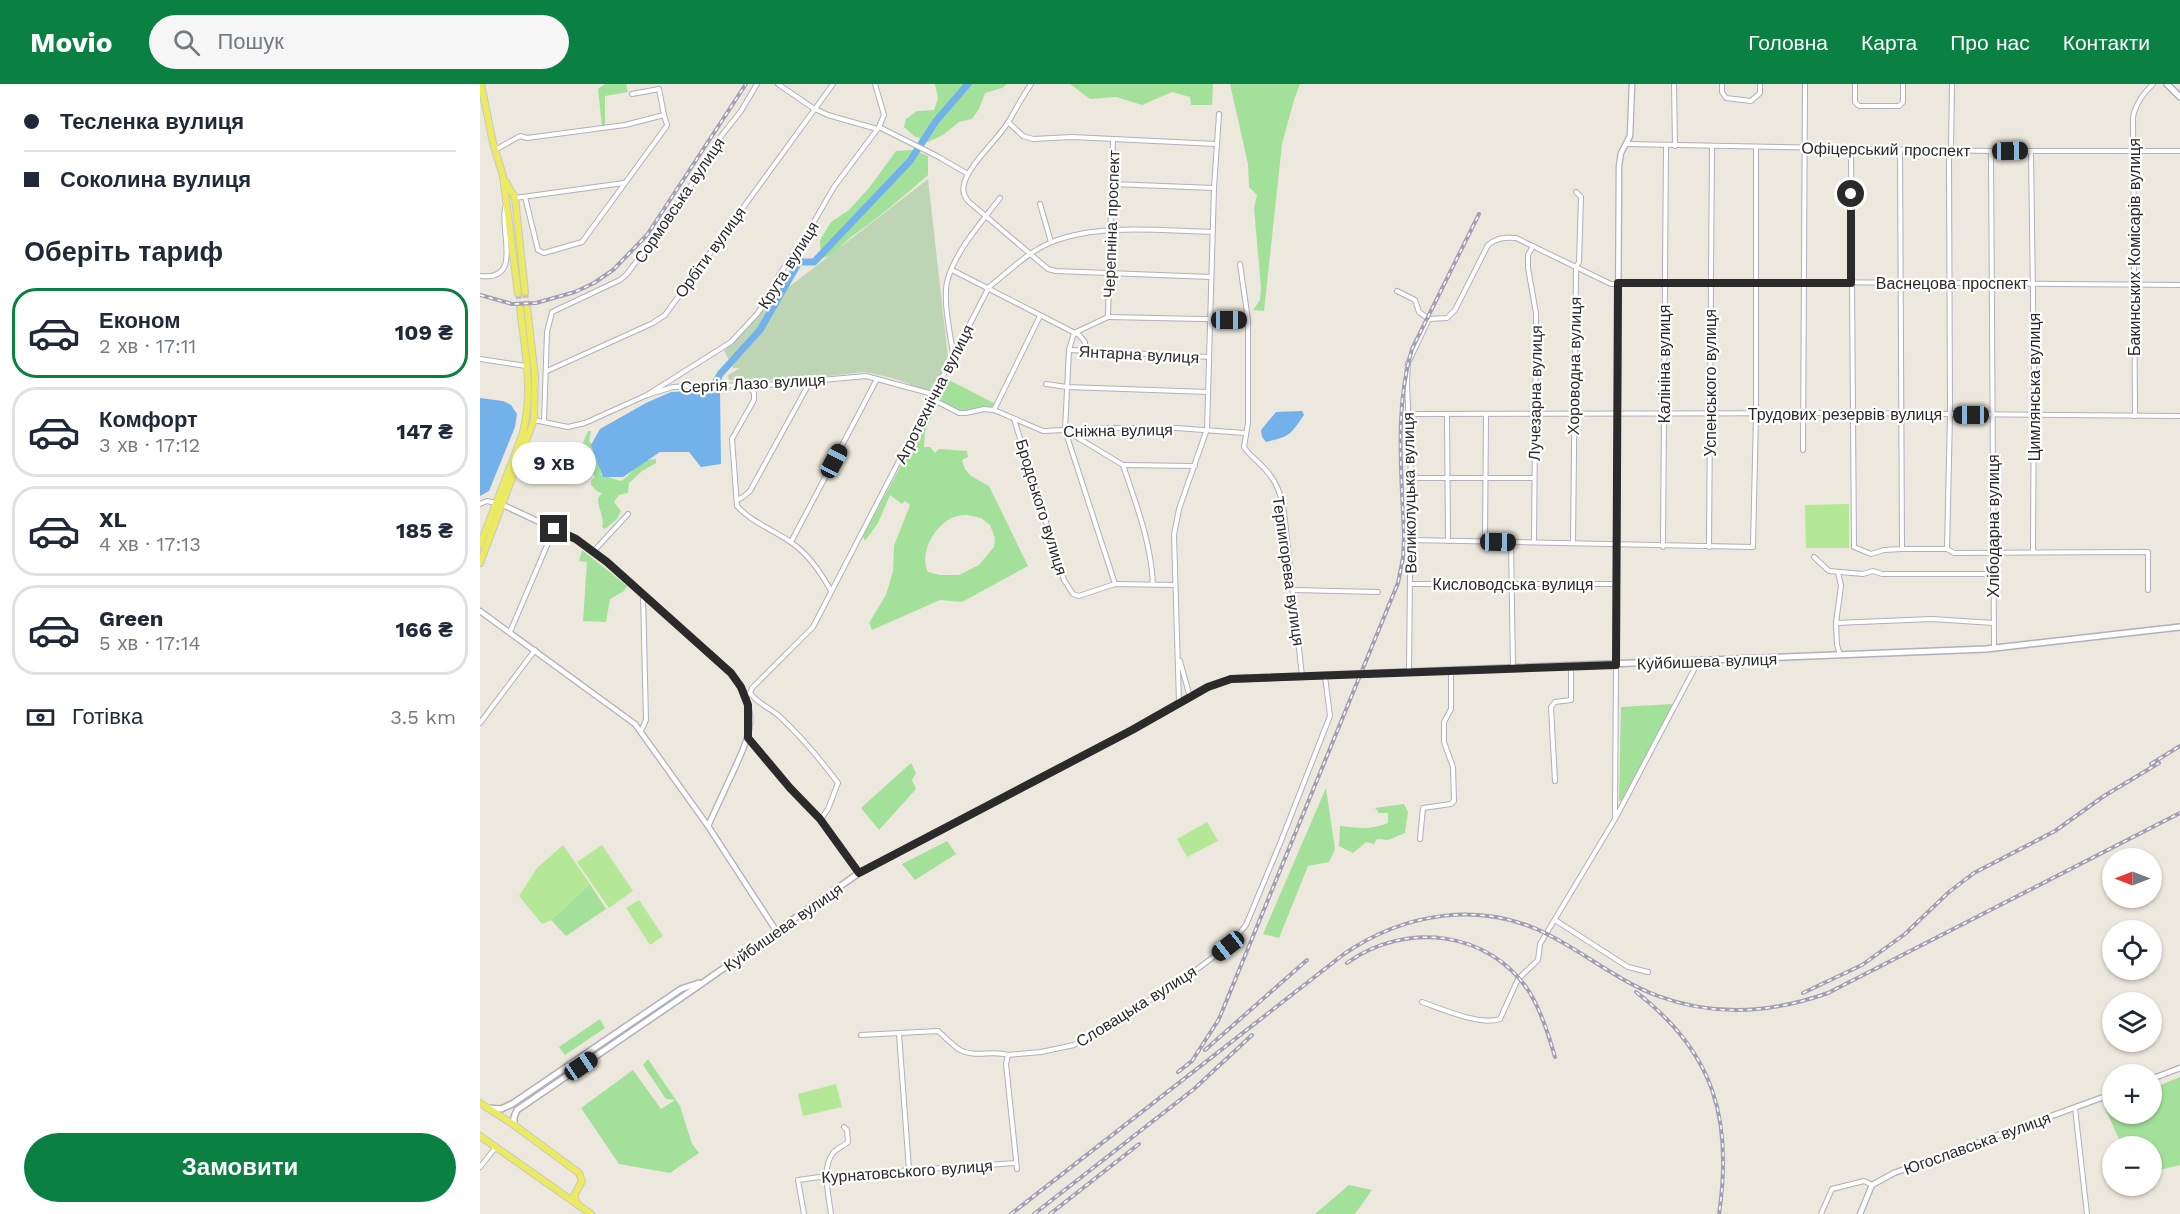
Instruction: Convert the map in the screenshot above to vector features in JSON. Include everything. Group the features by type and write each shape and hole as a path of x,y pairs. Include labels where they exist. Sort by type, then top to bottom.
{"main road":[{"path":"481,84 503,176 522,292 515,198 503,176"},
{"path":"2167,84 2180,97"},
{"path":"507,200 513,199 516,206"},
{"path":"480,545 500,504 534,420 535,376 524,308 529,393 527,419 500,504 480,563"},
{"name":"Куйбишева вулиця","path":"517,1110 859,873 1208,687 1231,679 1698,662 1994,648 2180,627"},
{"name":"Куйбишева вулиця","path":"486,1107 501,1109 512,1104 681,989 704,982"},
{"path":"681,989 685,990 684,996"},
{"path":"480,1103 579,1173 582,1181 575,1192 574,1199 578,1205"},
{"path":"512,1104 513,1109 517,1110 514,1125"},
{"path":"480,1136 591,1214"},
{"path":"563,1194 569,1195 575,1192"}],"street":[{"name":"Сормовська вулиця","path":"544,421 547,332 552,312 620,280 627,274 684,197 718,140 741,111 757,84"},
{"path":"778,84 813,108 828,115 878,128 969,173"},
{"name":"Орбіти вулиця","path":"546,371 653,323 665,315 813,108 833,84"},
{"name":"Крута вулиця","path":"534,420 568,427 585,423 647,395 731,342 757,314 771,294 779,275 804,239 834,187 882,121 884,114 875,84"},
{"path":"1030,84 1008,122 969,173 963,187 966,198 1048,269 1056,272 1211,277"},
{"path":"1615,819 1619,159 1631,130 1632,84"},
{"path":"1674,84 1675,146"},
{"path":"1722,84 1722,92 1726,98 1751,101 1760,93 1760,84"},
{"path":"1803,450 1805,84"},
{"path":"1855,84 1856,102 1859,106 1899,106 1904,102 1903,84"},
{"path":"1947,549 1950,415 1949,159 1952,150 1952,84"},
{"name":"Бакинських Комісарів вулиця","path":"2135,416 2133,152 2135,109 2142,95 2153,84"},
{"path":"525,197 536,247 541,253 582,242 666,126 659,89 632,94"},
{"path":"1179,704 1174,535 1179,509 1207,429 1214,188 1219,114"},
{"path":"495,150 520,136 527,138 625,125 664,115"},
{"path":"1008,122 1023,136 1033,139 1072,137 1216,144"},
{"name":"Черепніна проспект","path":"1074,333 1108,317 1113,140"},
{"name":"Офіцерський проспект","path":"1627,144 1900,150 2180,152"},
{"name":"Калініна вулиця","path":"1663,547 1666,145"},
{"name":"Успенського вулиця","path":"1710,548 1712,146"},
{"path":"1410,540 1617,543 1710,548 1753,547 1756,414 1756,147"},
{"path":"1851,149 1854,547 1871,554 1884,550 1902,549 1947,549 1954,553 2148,552 2148,590"},
{"path":"1900,150 1902,549"},
{"name":"Хлібодарна вулиця","path":"1991,151 1994,648"},
{"name":"Цимлянська вулиця","path":"2031,151 2034,284 2033,552"},
{"path":"515,198 624,183"},
{"path":"1112,184 1214,188"},
{"name":"Хороводна вулиця","path":"1573,543 1576,267 1579,262 1581,197 1576,192"},
{"path":"953,354 946,298 947,283 956,261 1000,198"},
{"path":"480,276 497,276 505,269 507,261 503,220 507,200"},
{"path":"1040,204 1051,242"},
{"name":"Агротехнічна вулиця","path":"747,694 810,632 988,287 1031,254 1051,242 1084,232 1213,232"},
{"name":"Васнецова проспект","path":"1429,319 1447,318 1455,310 1488,245 1496,239 1516,238 1611,284 1902,282 2180,285"},
{"name":"Лучезарна вулиця","path":"1533,246 1528,255 1528,268 1536,313 1534,542"},
{"name":"Терпигорева вулиця","path":"1240,264 1248,320 1248,423 1243,445 1245,450 1266,469 1280,492 1302,676"},
{"path":"952,270 1074,333 1082,338 1085,351"},
{"path":"1397,291 1415,300 1419,312 1429,319"},
{"path":"994,411 1040,316"},
{"path":"1108,317 1248,320"},
{"name":"Великолуцька вулиця","path":"1409,672 1411,478 1407,414 1408,363 1429,319"},
{"path":"1074,333 1069,350 1065,430 1115,584 1175,585"},
{"name":"Янтарна вулиця","path":"1069,350 1209,357"},
{"path":"480,359 526,366"},
{"name":"Сергія Лазо вулиця","path":"647,395 673,387 750,386 866,376 929,393 936,401 959,413 984,409 994,411"},
{"path":"791,543 877,379"},
{"path":"737,500 750,491 811,380"},
{"path":"1046,384 1067,387 1208,392"},
{"path":"750,386 754,393 754,400 732,440 737,500 740,509 791,543 816,564 831,590"},
{"name":"Сніжна вулиця","path":"994,411 1043,431 1109,428 1207,429 1245,433"},
{"name":"Трудових резервів вулиця","path":"1407,414 2180,416"},
{"path":"1447,414 1448,541"},
{"path":"1485,542 1486,414"},
{"name":"Бродського вулиця","path":"1014,418 1064,580 1073,594 1079,596 1115,584"},
{"path":"1065,430 1122,465 1195,466"},
{"path":"1122,465 1146,535 1152,562 1153,584"},
{"path":"1411,478 1534,478"},
{"path":"480,504 487,501 500,504 576,539 731,673 747,694 772,710 820,757 838,783 828,809 820,819"},
{"path":"593,552 628,514"},
{"path":"510,632 554,529"},
{"path":"1511,542 1513,669"},
{"path":"1814,557 1829,571 1838,572 1994,574"},
{"path":"1838,572 1840,586 1836,623 1840,656"},
{"name":"Кисловодська вулиця","path":"1411,584 1616,584"},
{"path":"1293,590 1378,592"},
{"path":"640,731 646,720 643,595"},
{"path":"480,611 635,724 708,826 777,932"},
{"path":"1836,623 1932,619 1994,622"},
{"path":"480,723 535,650"},
{"path":"1178,655 1190,697"},
{"path":"1422,1002 1455,1014 1492,1022 1500,1019 1518,979 1538,960 1540,944 1615,819 1698,662"},
{"path":"1555,781 1551,716 1553,703 1571,700 1571,667"},
{"path":"1420,839 1423,808 1451,804 1454,801 1453,767 1444,742 1444,722 1451,709 1451,670"},
{"name":"Словацька вулиця","path":"861,1035 938,1031 960,1050 1008,1055 1041,1052 1074,1045 1180,982 1228,946 1246,925 1330,716 1325,676"},
{"path":"708,826 748,738 747,694"},
{"path":"748,738 790,788 820,819 859,873"},
{"path":"1555,920 1628,967 1648,972"},
{"path":"899,1034 909,1170"},
{"path":"1008,1055 1006,1064 1017,1169"},
{"path":"2162,1075 2180,1068"},
{"name":"Югославська вулиця","path":"1872,1185 1894,1173 2102,1098"},
{"path":"2075,1108 2087,1214"},
{"path":"831,1214 827,1176 828,1159 835,1150 848,1142 847,1130 844,1127"},
{"path":"480,1167 495,1147"},
{"name":"Курнатовського вулиця","path":"804,1214 798,1180 1016,1163"},
{"path":"1821,1214 1832,1189 1864,1181 1872,1185 1860,1214"}],"green space":[{"path":"605,84 626,84 628,92 605,96 605,125 602,126 598,89"},
{"path":"935,84 1007,84 1002,88 985,93 972,119 959,122 943,135 928,142 914,136 904,127 906,119 917,111 934,110 938,98"},
{"path":"1070,84 1213,84 1212,105 1191,105 1190,97 1172,92 1142,105 1116,97 1090,99"},
{"path":"1230,84 1300,84 1282,144 1264,311 1253,310 1260,300 1261,287 1254,208 1257,195 1249,187 1248,164"},
{"path":"913,150 928,156 928,175 833,253 821,258 820,240 831,222 849,210 869,188 896,151"},
{"path":"928,179 948,357 938,381 928,391 893,378 865,372 792,380 729,380 728,375 740,368 733,368 724,351 767,304"},
{"path":"947,379 994,403 993,409 963,411 946,404 938,397"},
{"path":"933,406 934,412 925,431 924,447 930,447 935,453 939,449 967,451 968,457 962,460 965,469 971,476 989,486 1028,566 962,602 940,600 872,630 869,623 886,595 893,571 894,546 910,505 905,501 902,504 890,495 878,523 865,541 863,536","holes":["960,515 981,518 990,525 995,538 994,547 979,565 959,575 940,575 928,572 926,556 931,538 936,531 950,519"]},
{"path":"588,431 591,431 589,441 598,457 601,475 621,481 638,464 656,459 656,463 642,471 629,483 628,493 619,495 614,502 621,511 617,519 605,529 602,527 603,520 598,502 602,493 591,485 595,477 590,467 585,465 584,459 578,455"},
{"path":"1849,504 1849,548 1806,548 1805,505"},
{"path":"582,550 627,586 624,591 610,599 606,622 583,621 587,562 579,561"},
{"path":"1673,704 1622,800 1619,801 1621,707"},
{"path":"911,763 916,773 912,780 916,789 879,830 861,808"},
{"path":"1326,788 1335,849 1329,862 1308,866 1279,938 1263,934"},
{"path":"1404,804 1408,812 1405,833 1388,840 1377,839 1374,844 1366,842 1353,853 1339,846 1340,826 1365,828 1388,823 1388,813 1379,813 1375,808"},
{"path":"1207,822 1218,841 1187,857 1177,839"},
{"path":"947,841 956,854 915,880 902,864"},
{"path":"563,845 590,884 551,920 542,924 519,896 537,868"},
{"path":"602,845 633,891 609,908 577,862"},
{"path":"590,884 606,909 566,936 551,920"},
{"path":"639,900 663,936 650,945 626,908"},
{"path":"600,1019 605,1028 565,1055 559,1047"},
{"path":"648,1059 680,1106 692,1144 699,1153 670,1173 619,1164 581,1108 633,1070 661,1109 675,1100 666,1099 643,1065"},
{"path":"2180,1077 2180,1165 2162,1169 2162,1136 2118,1136 2112,1124 2162,1124 2162,1084"},
{"path":"836,1084 842,1107 803,1116 798,1094"},
{"path":"1349,1185 1372,1190 1355,1214 1315,1214"}],"water":[{"path":"720,390 721,464 701,467 689,452 660,452 623,477 603,477 591,445 600,429 671,392"},
{"path":"480,398 503,401 511,405 517,414 515,427 489,491 480,496"},
{"path":"1302,411 1304,415 1289,434 1266,442 1262,437 1261,430 1276,412"}],"waterway":[{"path":"707,396 721,373 760,330 799,262 814,262 910,161 936,121 968,84"}],"tunnel":[{"path":"525,292 527,307"},
{"path":"518,293 520,308"}],"railway":[{"path":"480,295 512,304 536,303 575,292 613,270 647,235 746,84"},
{"path":"1178,1072 1192,1061 1219,1019 1398,583 1404,537 1400,443 1406,372 1412,349 1479,214"},
{"path":"2151,764 2180,746"},
{"path":"1803,993 1862,965 1905,934 1949,892 1974,873 2055,831 2104,796 2159,763"},
{"path":"1011,1214 1344,954 1392,929 1443,916 1495,917 1522,923 1547,934 1629,983 1679,1003 1722,1010 1786,1005 1828,993 2180,813"},
{"path":"1347,963 1370,950 1394,941 1420,937 1445,939 1470,945 1493,956 1513,972 1530,993 1542,1017 1555,1057"},
{"path":"1205,1050 1307,960"},
{"path":"1636,992 1663,1015 1684,1039 1700,1064 1712,1090 1723,1148 1723,1180 1719,1214"},
{"path":"1034,1214 1194,1089 1252,1035"},
{"path":"1050,1214 1139,1144"}],"route":[{"path":"554,529 576,539 607,562 731,673 741,687 748,705 748,738 790,788 820,819 859,873 1132,730 1208,687 1231,679 1616,665 1618,283 1851,283 1851,194"}]}
